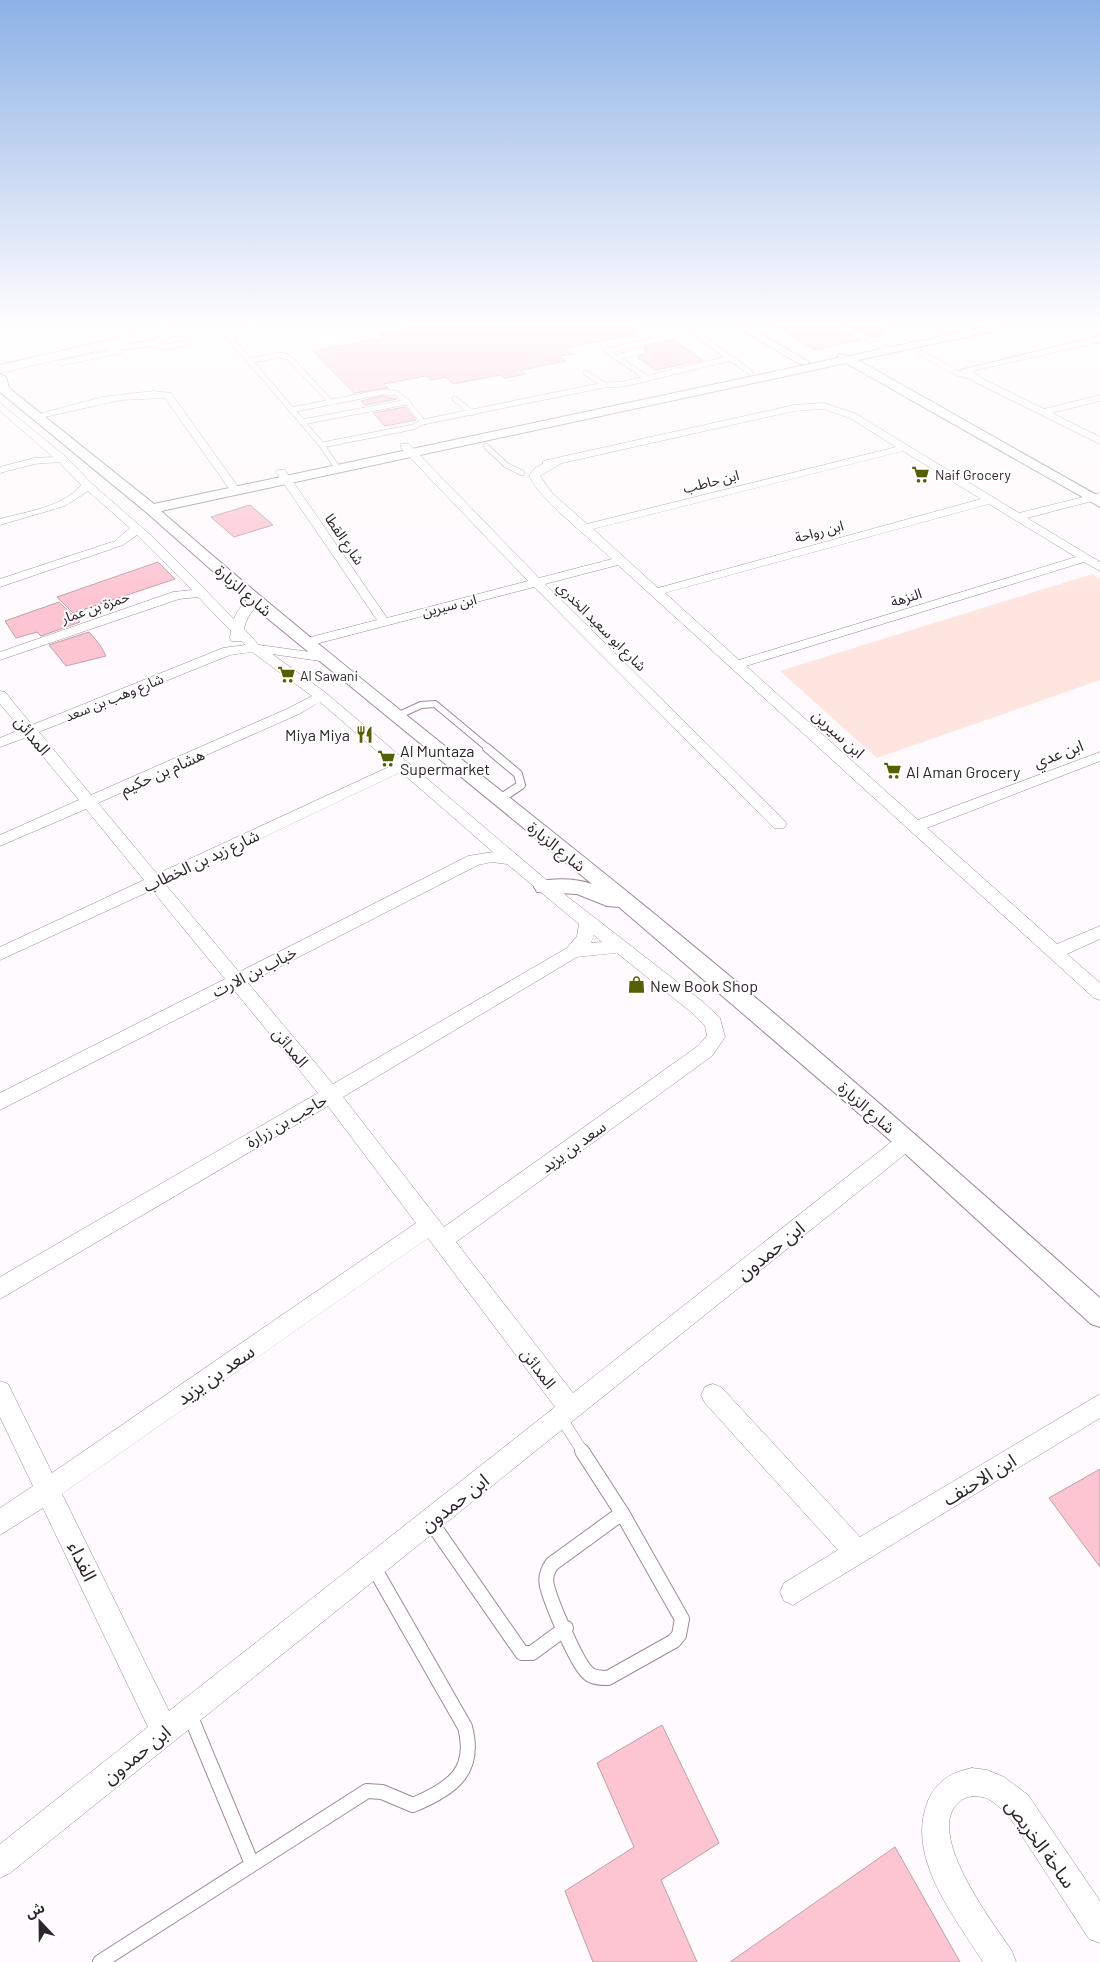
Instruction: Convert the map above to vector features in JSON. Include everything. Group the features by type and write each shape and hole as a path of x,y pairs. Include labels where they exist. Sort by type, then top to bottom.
{"street":[{"path":"0,423 33,418"},
{"path":"184,418 234,487"},
{"path":"408,450 553,418"},
{"path":"146,506 559,418"},
{"name":"ابن سيرين","path":"548,494 534,487 522,473 531,467 752,418"},
{"name":"ابن سيرين","path":"856,418 1100,567"},
{"path":"958,418 1098,498"},
{"path":"1055,418 1100,441"},
{"name":"شارع الزبارة","path":"27,419 49,448 150,541 255,648 321,696 514,859 544,887 697,1007 714,1023 716,1037 705,1051"},
{"name":"شارع الزبارة","path":"27,419 146,506 255,601 308,642 652,923 906,1141 1100,1315"},
{"path":"0,470 34,460 45,454 49,448"},
{"name":"ابن حاطب","path":"584,528 904,448"},
{"name":"شارع ابو سعيد الخدري","path":"408,450 537,583 779,824"},
{"path":"34,460 62,459"},
{"name":"ابن سيرين","path":"557,462 539,470 534,476 548,494 1100,993"},
{"name":"شارع القطا","path":"284,476 384,622"},
{"path":"0,522 71,499 82,492 87,484"},
{"path":"1017,517 1098,498"},
{"name":"ابن رواحة","path":"656,592 990,500"},
{"path":"0,583 119,543 130,536 136,528"},
{"path":"119,543 150,541"},
{"name":"النزهة","path":"737,665 1085,558"},
{"name":"ابن سيرين","path":"308,642 620,561"},
{"name":"حمزة بن عمار","path":"0,656 177,595 200,593"},
{"path":"228,651 236,641 241,613 255,601"},
{"name":"شارع وهب بن سعد","path":"0,743 228,651 255,648 327,658"},
{"name":"المدائن","path":"0,695 330,1094 436,1233 566,1413"},
{"name":"هشام بن حكيم","path":"0,840 89,803 294,711 321,696"},
{"name":"ابن عدي","path":"916,826 1100,756"},
{"name":"شارع زيد بن الخطاب","path":"0,954 403,766"},
{"name":"خباب بن الارت","path":"0,1102 474,860 492,857 514,859"},
{"path":"544,887 578,886 596,892 652,923"},
{"name":"حاجب بن زرارة","path":"0,1289 573,952 585,938 588,922"},
{"path":"1055,952 1100,932"},
{"name":"حاجب بن زرارة","path":"573,952 596,948 620,947"},
{"name":"سعد بن يزيد","path":"0,1522 436,1233 705,1051"},
{"name":"ابن حمدون","path":"0,1864 906,1141"},
{"name":"الفداء","path":"0,1392 165,1732"},
{"path":"713,1395 858,1553"},
{"name":"ابن الاحنف","path":"793,1592 1098,1408"},
{"name":"ساحة الخريص","path":"1001,1962 942,1862 937,1847 935,1825 940,1806 946,1795 955,1787 967,1783 980,1782 993,1786 1018,1805 1100,1928"}],"lane":[{"path":"298,418 322,445 336,465"},
{"path":"302,422 325,418"},
{"path":"419,418 423,422"},
{"path":"322,445 413,427 423,422 447,418"},
{"path":"486,446 506,465 522,473"},
{"path":"397,716 422,704 430,702 436,704 518,774 520,785 500,799"},
{"path":"566,1413 680,1613 682,1627 679,1635 674,1640 608,1678 599,1678 585,1669 547,1585 547,1571 552,1564 622,1513"},
{"path":"430,1521 522,1653 532,1653 566,1628"},
{"path":"100,1962 367,1791 379,1790 405,1804 413,1805 453,1783 468,1764 469,1738 465,1727 373,1566"},
{"path":"189,1712 252,1864"}],"shaded area":[{"path":"1092,574 1100,579 1100,680 877,758 780,671"}],"building":[{"path":"377,418 414,418 416,420 385,426"},
{"path":"250,505 273,525 234,537 211,517"},
{"path":"158,562 175,579 73,613 57,597"},
{"path":"59,602 80,622 41,636 37,632 16,638 5,621"},
{"path":"89,632 106,656 66,666 49,645"},
{"path":"1100,1469 1100,1567 1049,1498"},
{"path":"662,1725 719,1843 661,1880 697,1962 593,1962 565,1891 634,1847 597,1763"},
{"path":"895,1847 960,1962 730,1962"}],"place":[{"name":"Naif Grocery","path":"921,474"},
{"name":"Al Sawani","path":"286,675"},
{"name":"Miya Miya","path":"364,734"},
{"name":"Al Muntaza Supermarket","path":"386,759"},
{"name":"Al Aman Grocery","path":"892,771"},
{"name":"New Book Shop","path":"636,985"}]}
